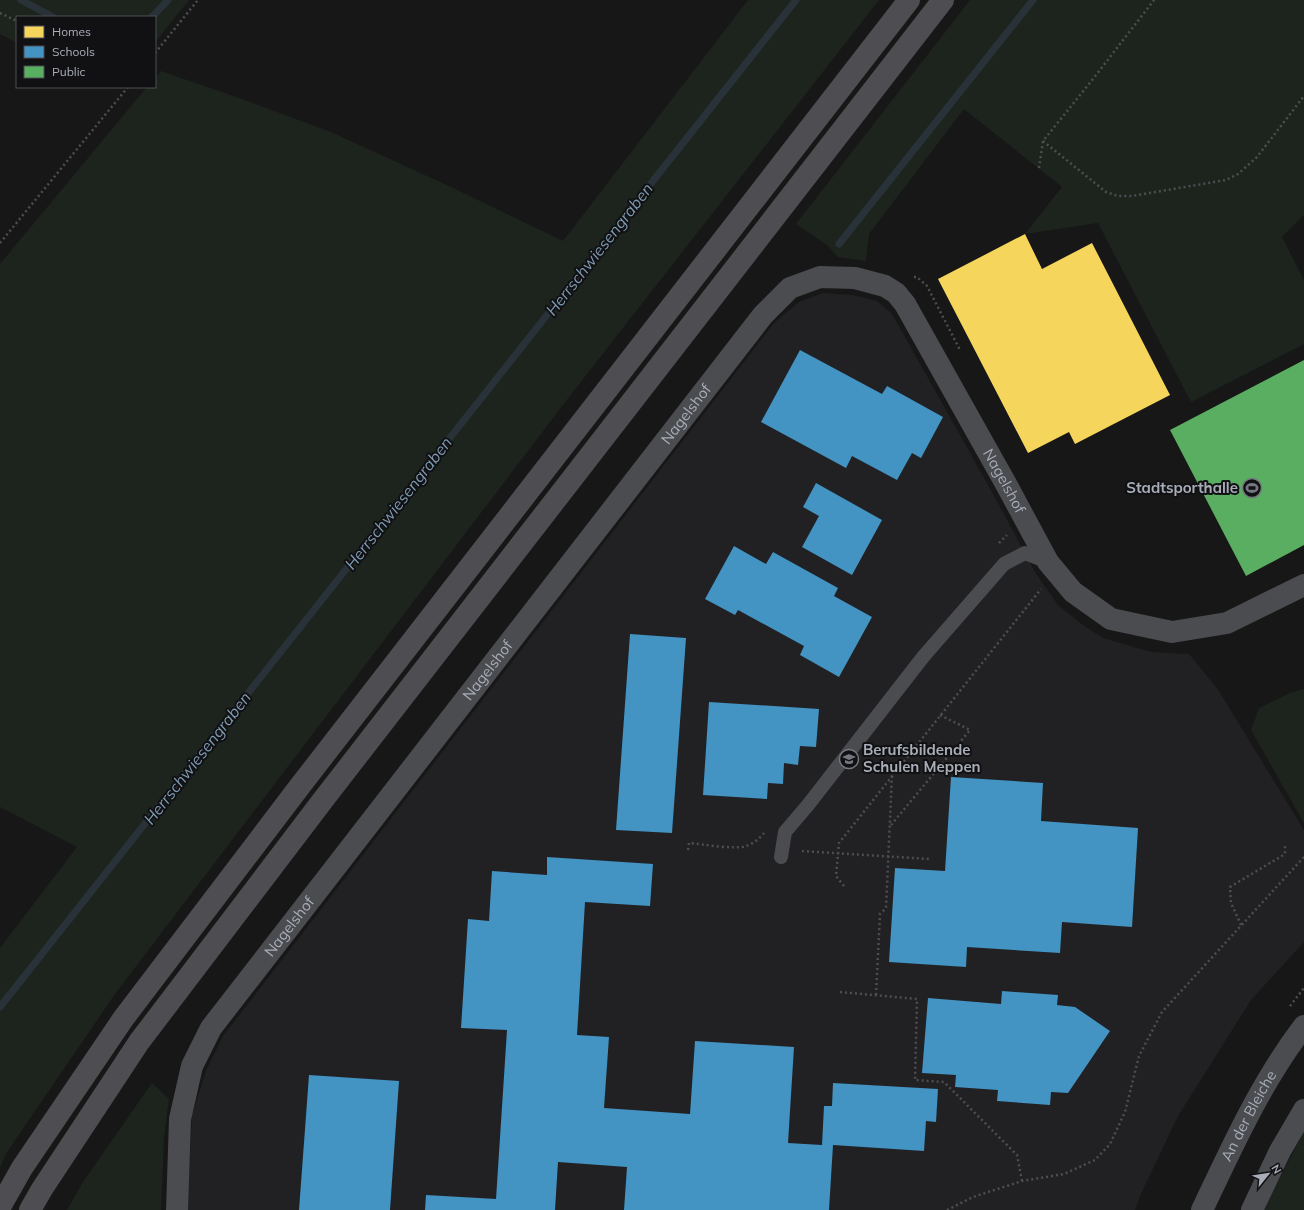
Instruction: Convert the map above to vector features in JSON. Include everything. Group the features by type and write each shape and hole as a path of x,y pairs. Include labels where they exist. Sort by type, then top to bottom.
{"highway":[{"path":"0,1207 22,1168 123,1019 300,786 909,0"},
{"path":"30,1210 51,1175 154,1023 323,800 943,0"}],"street":[{"name":"Nagelshof","path":"177,1210 180,1119 192,1066 211,1028 763,314 790,288 820,277 855,278 885,286 896,293 909,310 1048,562 1074,592 1111,619 1172,632 1227,623 1304,585"},
{"name":"An der Bleiche","path":"1202,1210 1240,1130 1286,1049 1304,1026"},
{"path":"1252,1210 1280,1151 1304,1110"}],"lane":[{"path":"782,853 785,832 923,657 1004,564 1025,553 1048,562"}],"path":[{"path":"156,52 198,0"},
{"path":"1039,168 1043,141 1154,0"},
{"path":"0,12 16,20"},
{"path":"0,243 127,88"},
{"path":"1043,141 1106,192 1118,196 1132,196 1226,180 1238,174 1257,157 1304,96"},
{"path":"998,545 1007,536 1010,530"},
{"path":"844,886 836,876 838,842 1045,584"},
{"path":"890,826 970,730 940,715"},
{"path":"913,749 950,755"},
{"path":"876,995 880,914 886,908 892,775"},
{"path":"688,850 688,843 737,848 746,847 768,829"},
{"path":"1241,925 1231,903 1230,887 1285,854 1285,845"},
{"path":"782,853 838,853 929,859"},
{"path":"946,1210 974,1198 1022,1181 1064,1174 1095,1160 1110,1144 1125,1112 1139,1056 1162,1012 1304,857"},
{"path":"840,992 917,999 915,1080 944,1082 1017,1155 1022,1181"}],"shaded area":[{"path":"0,0 189,0 156,41 156,16 16,16 16,42 0,34"},
{"path":"748,0 879,0 566,401 115,994 7,1152 0,1168 0,948 77,847 0,807 0,264 146,88 156,88 156,77 161,71 331,132 451,187 563,241"},
{"path":"970,0 1304,0 1304,215 1282,237 1304,280 1304,344 1191,402 1098,223 1025,234 1062,187 964,109 869,234 866,261 838,257 827,245 796,224"},
{"name":"Berufsbildende Schulen Meppen","path":"823,293 853,295 877,301 892,314 1035,572 1058,605 1083,625 1103,638 1151,652 1189,654 1217,688 1304,830 1304,942 1251,1000 1178,1116 1135,1210 187,1210 192,1115 206,1071 223,1036 774,323 799,302"},
{"path":"1304,689 1304,823 1251,730 1259,708 1290,693"},
{"path":"152,1083 169,1099 164,1137 161,1210 67,1210 83,1182"},
{"path":"1304,1131 1304,1210 1265,1210 1269,1199"}],"building: Homes":[{"path":"1025,234 1042,269 1092,243 1170,395 1075,444 1069,432 1028,453 938,279"}],"building: Schools":[{"path":"800,350 882,394 887,386 943,417 921,458 912,453 897,480 852,456 846,468 761,422"},
{"path":"816,483 882,520 852,575 802,547 819,516 803,507"},
{"path":"734,546 766,564 773,552 838,588 834,596 872,617 839,677 800,655 804,646 738,610 735,615 705,599"},
{"path":"630,634 686,638 672,833 616,830"},
{"path":"709,702 819,709 816,747 800,746 798,765 784,763 783,784 768,783 767,799 703,795"},
{"path":"951,777 1043,783 1041,821 1138,828 1132,927 1062,922 1060,953 967,947 966,967 889,962 895,868 945,871"},
{"path":"547,857 653,864 650,906 585,902 577,1035 609,1037 604,1108 690,1114 695,1041 794,1047 788,1143 822,1145 824,1106 832,1106 833,1083 938,1089 936,1122 926,1121 924,1151 833,1145 829,1210 624,1210 627,1167 558,1162 555,1210 425,1210 426,1195 496,1199 507,1030 461,1028 468,919 489,921 492,871 547,875"},
{"path":"1002,991 1058,995 1057,1005 1075,1007 1110,1031 1068,1093 1051,1092 1050,1105 997,1101 998,1090 955,1087 956,1075 922,1073 928,998 1001,1004"},
{"path":"309,1075 399,1081 390,1210 299,1210"}],"building: Public":[{"name":"Stadtsporthalle","path":"1304,360 1304,545 1246,576 1170,430"}],"waterway":[{"path":"21,0 51,16"},
{"path":"153,16 168,0"},
{"name":"Herrschwiesengraben","path":"0,1007 796,0"},
{"path":"839,244 1033,0"}],"place":[{"name":"Stadtsporthalle","path":"1252,488"},
{"name":"Berufsbildende Schulen Meppen","path":"849,759"}]}
